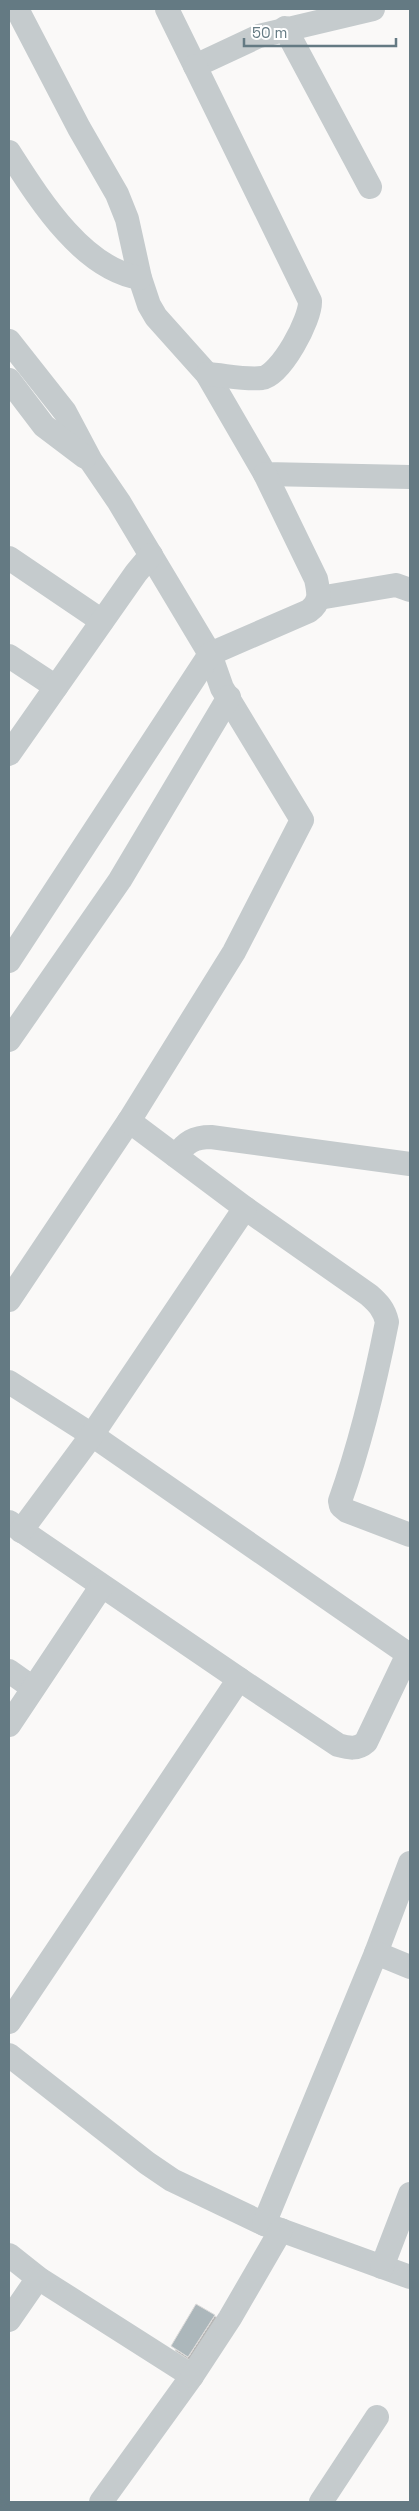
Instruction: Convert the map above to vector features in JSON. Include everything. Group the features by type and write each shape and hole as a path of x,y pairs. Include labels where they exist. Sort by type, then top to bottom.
{"street":[{"path":"9,961 210,654 309,611 318,603 319,598 316,579 265,474 207,374 156,317 144,295 126,219 117,194 79,128 17,9"},
{"path":"167,9 308,294 310,309 287,353 273,373 261,378 207,374"},
{"path":"195,66 258,36 285,28 373,9"},
{"path":"285,28 370,187"},
{"path":"9,152 46,209 69,234 113,270 124,276 140,278"},
{"path":"9,341 65,412 91,461 152,556 210,654 222,688 302,820 234,952 129,1121 9,1300"},
{"path":"9,380 44,426 91,461"},
{"path":"265,474 410,476"},
{"path":"9,754 136,572 152,556"},
{"path":"9,558 102,621"},
{"path":"319,598 396,585 410,590"},
{"path":"9,656 56,687"},
{"path":"9,1040 120,880 229,697"},
{"path":"129,1121 245,1208 379,1304 387,1322 359,1449 340,1501 343,1509 410,1536"},
{"path":"176,1156 190,1141 211,1137 410,1164"},
{"path":"9,1382 92,1435 409,1651 366,1742 360,1748 338,1745 101,1587 15,1527 92,1435 245,1208"},
{"path":"9,1725 101,1587"},
{"path":"9,1671 34,1688"},
{"path":"9,2022 239,1679"},
{"path":"101,2502 192,2376 230,2318 273,2227 410,1863"},
{"path":"376,1953 410,1967"},
{"path":"9,2055 147,2163 172,2180 273,2227 410,2277"},
{"path":"382,2267 410,2194"},
{"path":"9,2255 38,2278 192,2376"},
{"path":"9,2320 38,2278"},
{"path":"321,2502 376,2417"}],"building":[{"path":"196,2304 215,2315 188,2357 171,2346"}]}
